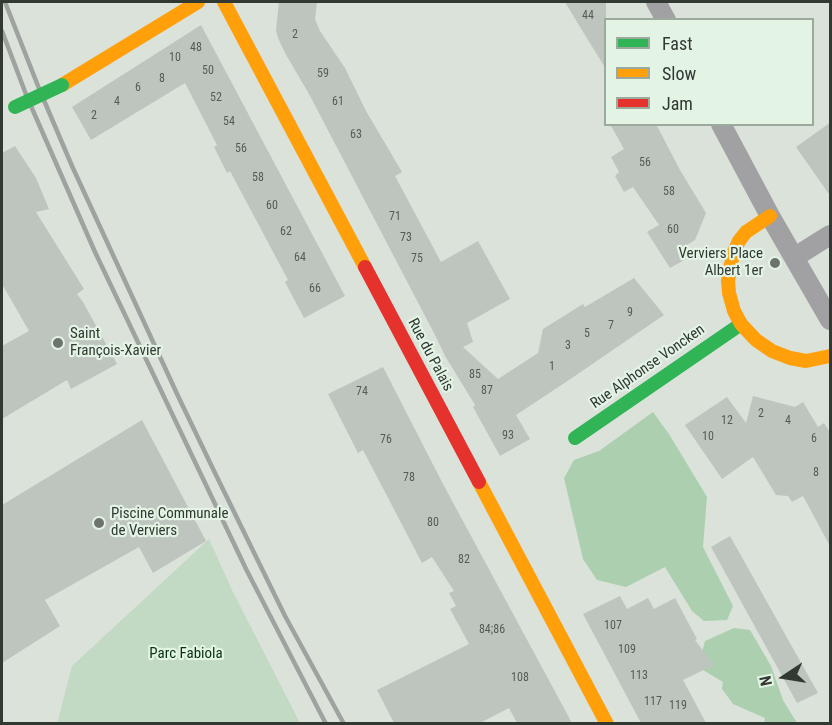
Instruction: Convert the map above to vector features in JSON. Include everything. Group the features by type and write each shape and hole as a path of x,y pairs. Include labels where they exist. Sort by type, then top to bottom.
{"main road":[{"path":"9,108 62,85 198,2"},
{"name":"Rue du Palais","path":"224,2 607,723"},
{"path":"770,216 746,232 733,254 728,281 734,311 741,324 756,340 772,351 789,358 806,361 831,356"},
{"name":"Rue Alphonse Voncken","path":"575,438 741,324"}],"street":[{"path":"656,2 665,18"},
{"path":"722,126 770,216 795,257 825,299 831,320"},
{"path":"795,257 831,235"}],"green space":[{"path":"653,412 707,497 703,547 733,606 727,620 704,621 692,611 665,567 626,587 597,580 583,559 564,478 574,460 599,451"},
{"name":"Parc Fabiola","path":"209,539 233,592 300,723 57,724 72,666"},
{"path":"734,628 750,630 771,666 783,700 797,723 764,723 765,718 733,704 722,689 723,682 698,667 705,641"}],"building":[{"path":"279,2 317,2 315,19 320,31 345,68 366,111 402,172 395,176 441,262 478,241 510,299 467,323 473,342 463,347 498,379 538,353 543,329 583,304 585,307 634,278 664,315 516,415 530,439 500,456 473,407 475,405 445,356 309,94 285,53 276,30"},
{"path":"565,2 606,2 604,66"},
{"path":"201,25 345,296 304,318 285,282 288,280 230,171 227,173 214,147 217,145 185,83 91,140 72,107"},
{"path":"831,122 831,197 796,147"},
{"path":"611,126 657,126 706,213 695,240 681,249 686,259 670,268 647,232 659,225 633,187 624,192 615,176 619,172 611,157 624,149"},
{"path":"15,146 36,178 49,209 36,212 84,289 77,294 117,364 71,389 67,380 2,419 2,346 29,331 2,284 2,153"},
{"path":"383,367 443,484 572,723 517,723 509,708 480,723 394,723 377,690 469,644 450,609 456,606 449,593 454,591 432,557 422,563 363,450 358,453 328,394"},
{"path":"753,396 795,407 803,402 818,427 824,423 831,434 831,548 803,496 792,502 788,496 776,495 753,457 722,479 685,425 727,397 746,423"},
{"name":"Piscine Communale de Verviers","path":"142,420 206,541 153,573 139,547 45,600 60,626 2,663 2,505"},
{"path":"730,536 818,693 797,703 711,547"},
{"path":"620,596 627,609 648,598 654,609 675,598 697,639 695,640 714,665 683,680 706,723 641,723 583,614"}],"railway":[{"path":"5,2 72,166 178,396 285,616 344,724"},
{"path":"2,31 27,97 95,252 246,569 326,724"}],"traffic: fast":[{"path":"15,107 62,85"},
{"path":"575,438 741,324"}],"traffic: slow":[{"path":"62,85 198,2"},
{"path":"224,2 365,267"},
{"path":"770,216 746,232 733,254 728,281 734,311 741,324 756,340 772,351 806,361 830,356"},
{"path":"479,482 607,724"}],"traffic: jam":[{"path":"365,267 479,482"}],"place":[{"name":"Verviers Place Albert 1er","path":"775,263"},
{"name":"Saint François-Xavier","path":"58,343"},
{"name":"Piscine Communale de Verviers","path":"99,523"}]}
